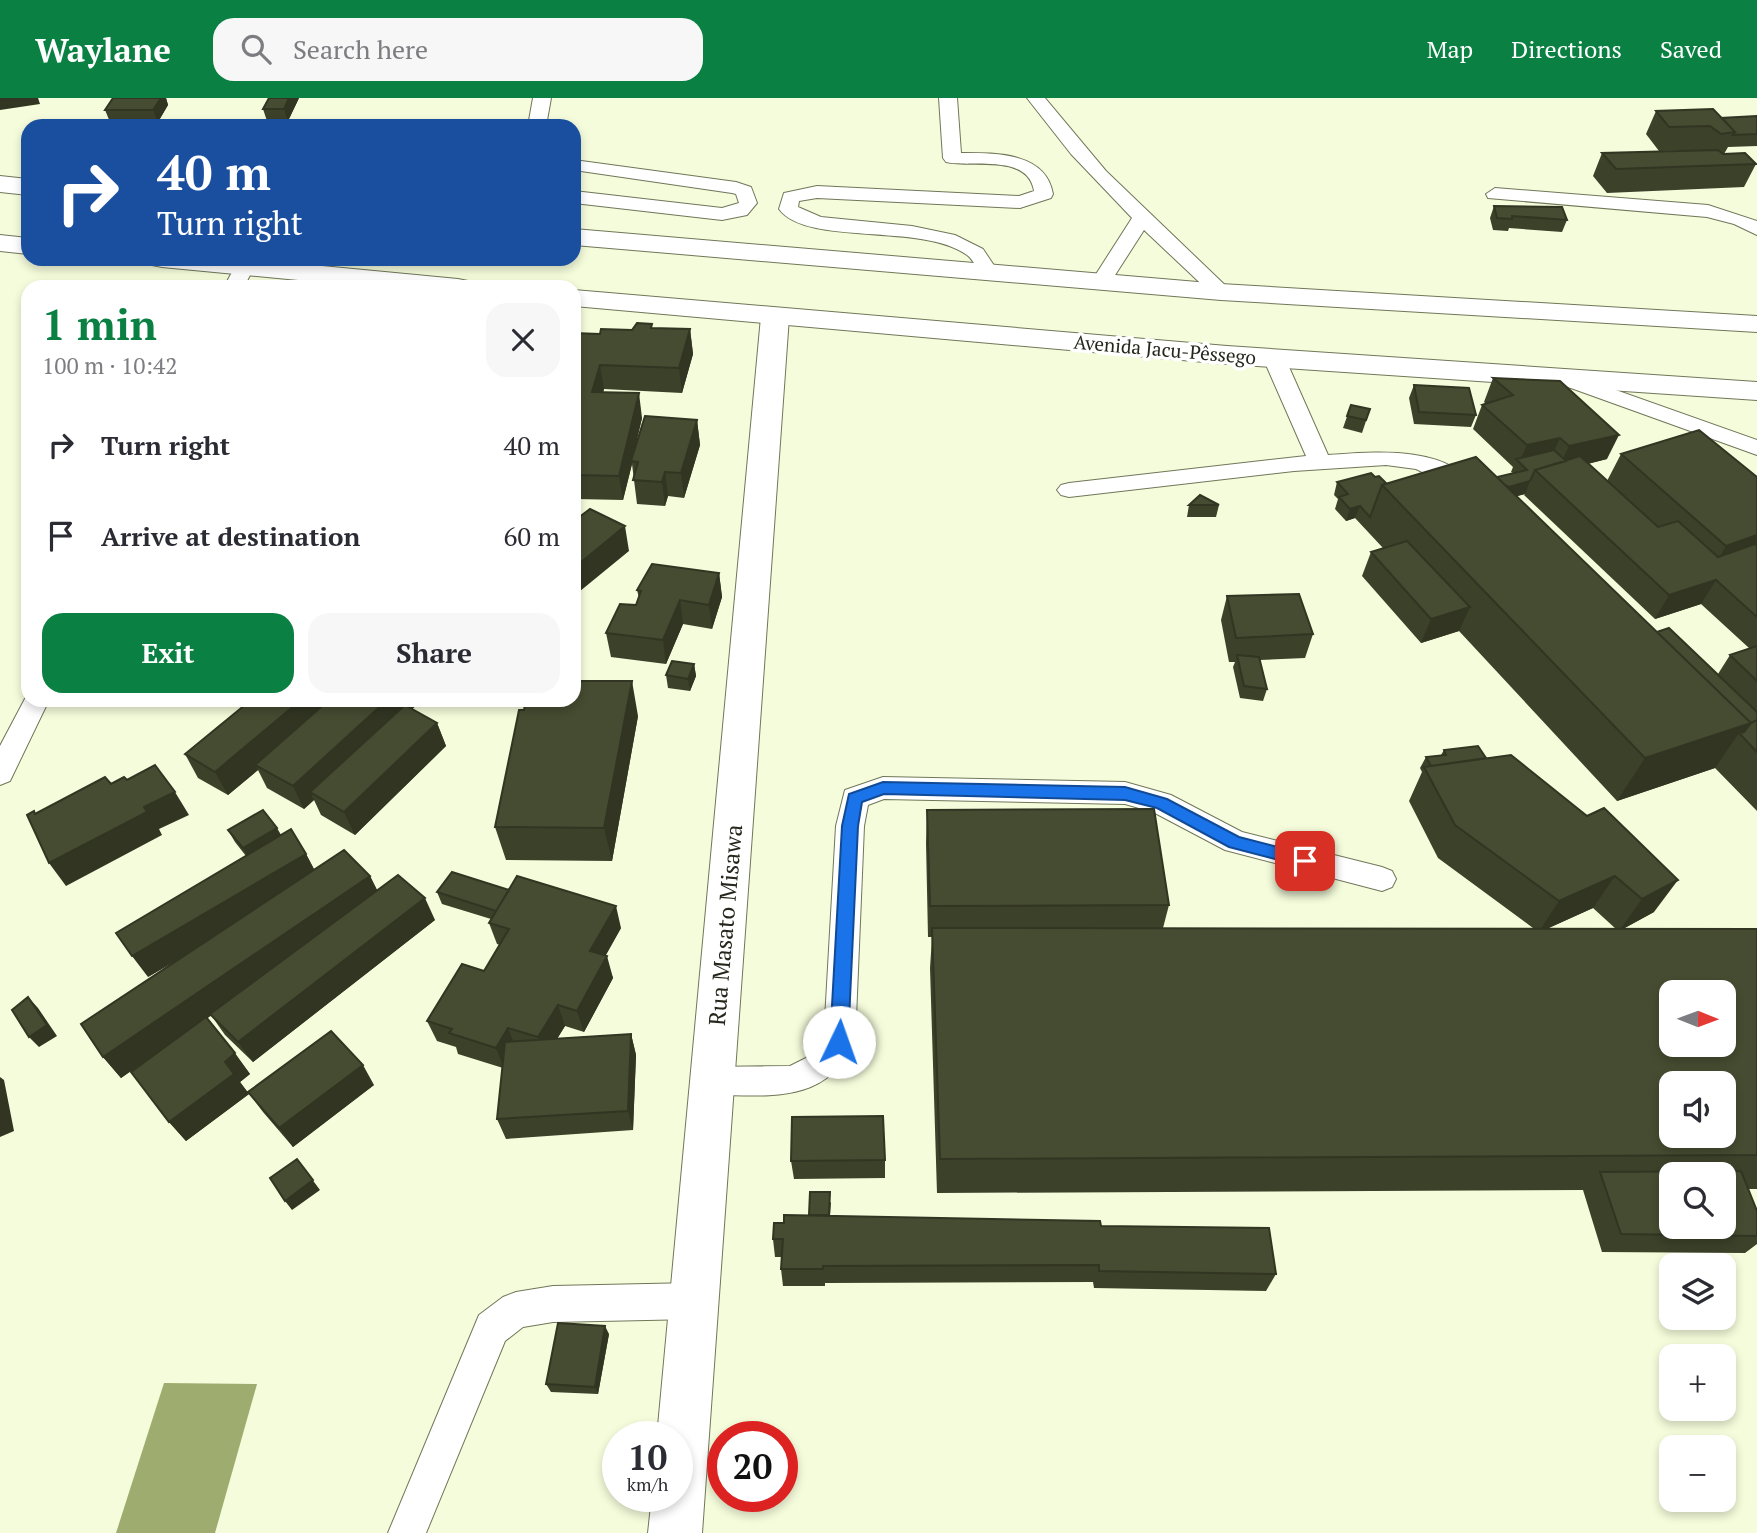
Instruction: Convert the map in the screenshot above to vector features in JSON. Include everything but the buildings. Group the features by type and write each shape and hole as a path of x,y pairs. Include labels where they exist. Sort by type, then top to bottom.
{"main road":[{"path":"0,184 21,186"},
{"path":"581,238 1221,292 1757,324"},
{"path":"0,243 21,245"},
{"path":"192,266 239,277 305,280"},
{"name":"Avenida Jacu-Pêssego","path":"581,299 1274,358 1757,391"},
{"name":"Rua Masato Misawa","path":"675,1533 775,317"}],"lane":[{"path":"538,119 542,98"},
{"path":"948,98 952,179 817,192 792,197 788,208 794,214 822,223 953,240 975,251 989,273"},
{"path":"1035,98 1054,124 1142,217 1221,292"},
{"path":"581,166 728,187 744,191 748,203 745,208 736,212 722,214 581,198"},
{"path":"1495,194 1708,211 1741,220 1757,229"},
{"path":"1101,282 1142,217"},
{"path":"1274,358 1320,462"},
{"path":"1565,379 1757,448"},
{"path":"1069,490 1320,462 1386,458 1421,463 1452,478 1482,505"},
{"path":"0,774 33,707"},
{"path":"712,1081 793,1080 817,1068 839,1042 850,826 855,798 883,788 1125,793 1161,803 1235,842 1381,879"},
{"path":"407,1533 492,1328 516,1310 553,1304 694,1301"}],"shaded area":[{"path":"164,1383 257,1384 215,1533 116,1533"}],"route":[{"path":"839,1042 850,826 855,798 883,788 1125,793 1161,803 1235,842 1305,861"}]}
